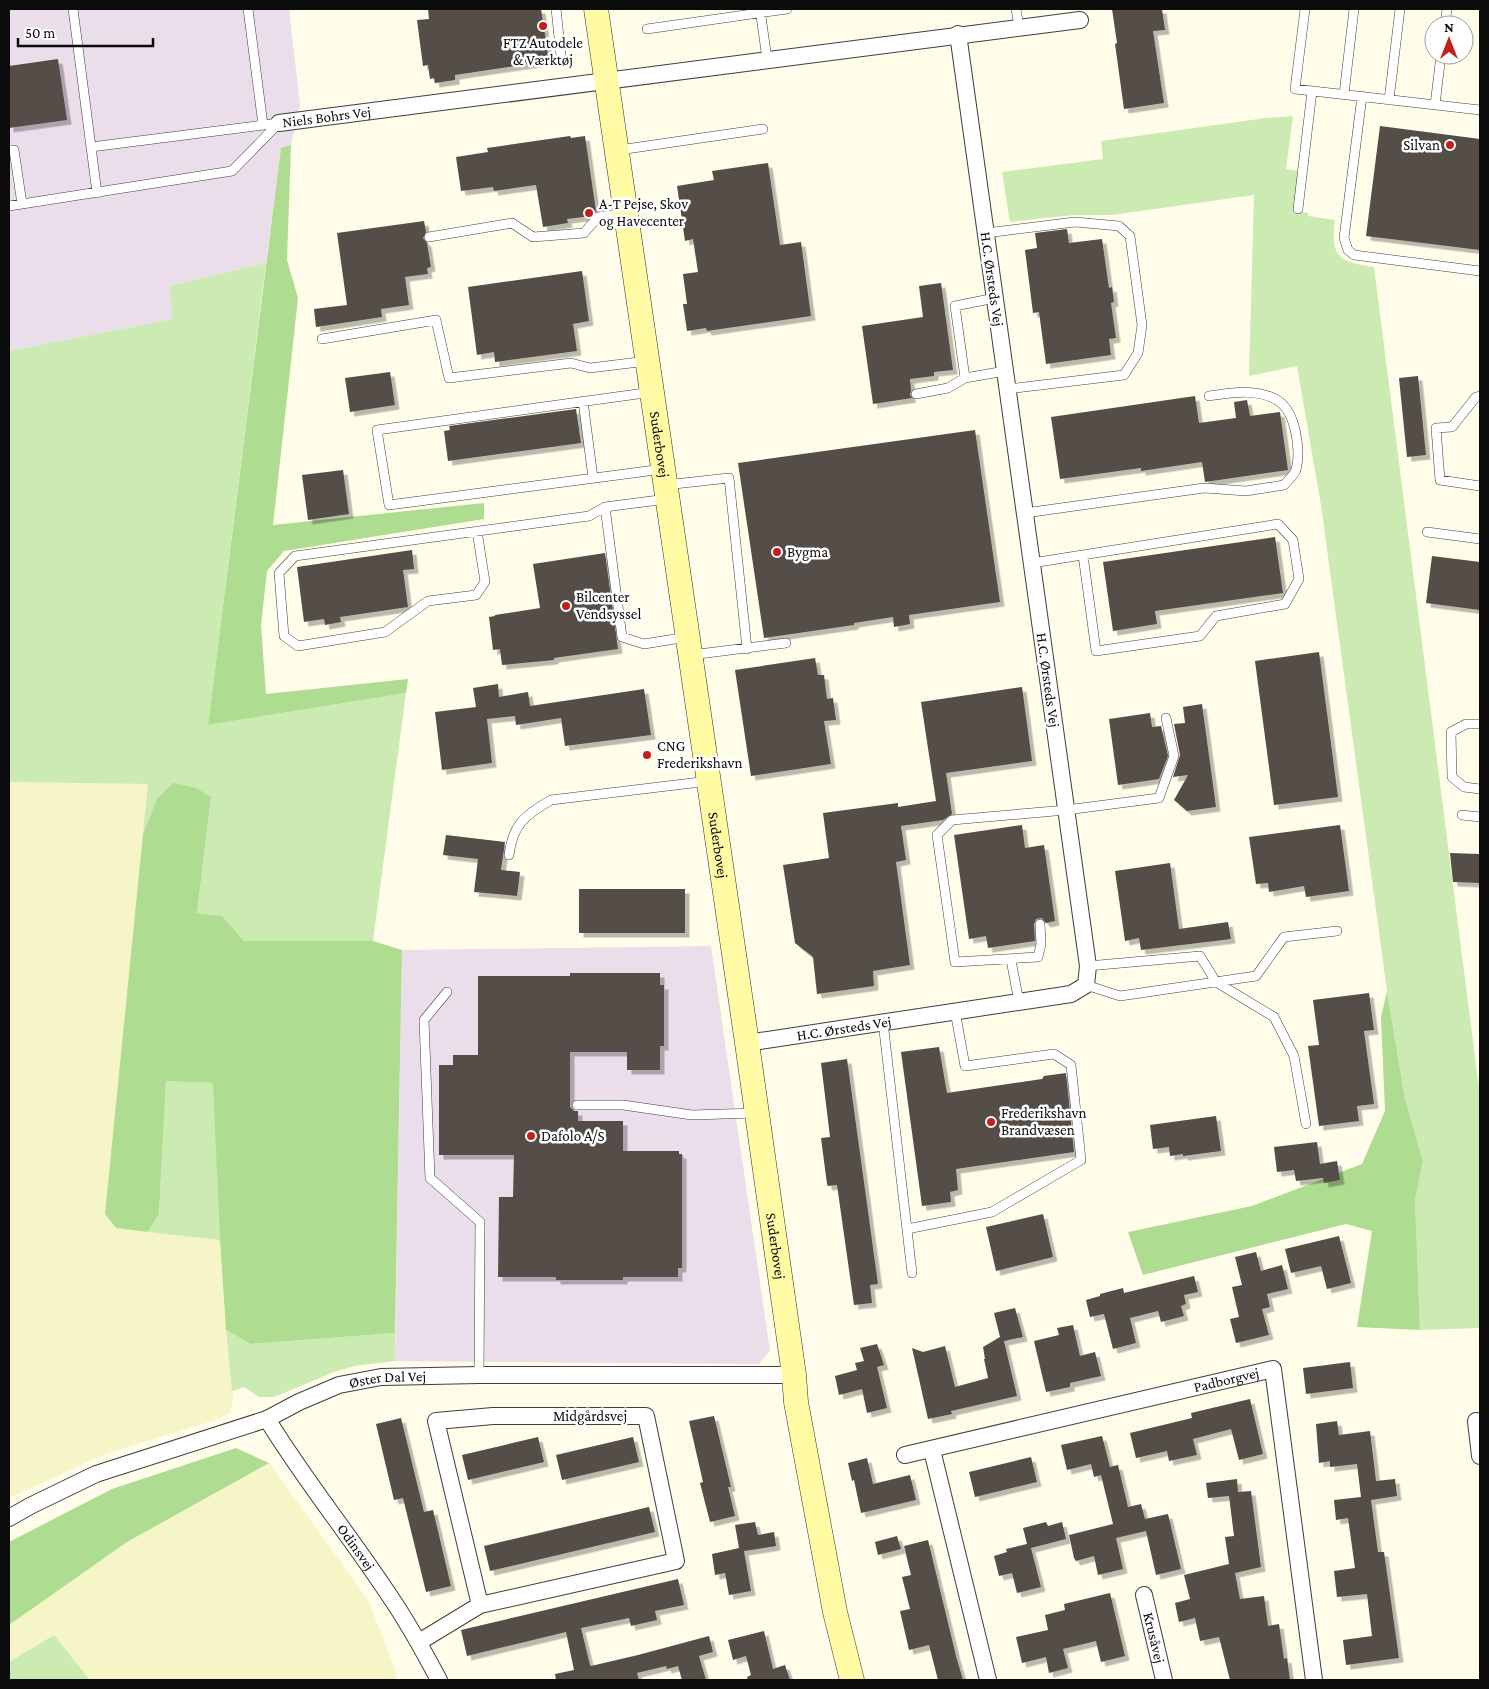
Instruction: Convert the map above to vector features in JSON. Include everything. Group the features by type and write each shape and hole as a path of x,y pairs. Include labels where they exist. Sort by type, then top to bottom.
{"street":[{"name":"Suderbovej","path":"596,9 747,1043 794,1376 796,1402 835,1612 852,1680"},
{"path":"606,80 1080,20"},
{"name":"H.C. Ørsteds Vej","path":"747,1043 1071,994 1086,985 1088,966 958,34"},
{"name":"Niels Bohrs Vej","path":"271,124 606,80"},
{"name":"Padborgvej","path":"904,1455 1273,1370 1314,1680"},
{"name":"Øster Dal Vej","path":"9,1518 96,1474 267,1419 307,1398 339,1385 358,1381 381,1377 479,1375 794,1376"},
{"name":"Midgårdsvej","path":"419,1642 480,1605 676,1560 646,1416 493,1416 436,1420 480,1605"},
{"name":"Odinsvej","path":"267,1419 285,1448 390,1597 419,1642 439,1680"},
{"path":"1476,1421 1480,1456"},
{"path":"932,1450 988,1680"},
{"name":"Krusåvej","path":"1144,1595 1164,1680"}],"lane":[{"path":"73,9 97,193"},
{"path":"91,147 271,124 248,9"},
{"path":"556,9 562,56"},
{"path":"647,30 760,11 787,9"},
{"path":"1016,9 1018,27"},
{"path":"1305,9 1295,89 1480,110"},
{"path":"1344,94 1354,9"},
{"path":"1390,100 1400,9"},
{"path":"760,11 767,59"},
{"path":"1436,105 1440,65"},
{"path":"1298,208 1312,91"},
{"path":"1362,96 1344,238 1348,250 1354,255 1480,271"},
{"name":"Niels Bohrs Vej","path":"9,206 232,171 271,124"},
{"path":"616,151 763,129"},
{"path":"9,150 14,150 22,204"},
{"path":"429,237 512,223 533,237 584,233 598,217 625,213"},
{"path":"986,232 1075,222 1119,226 1130,236 1142,325 1138,353 1124,375 1007,389"},
{"path":"965,378 955,306 995,298"},
{"path":"322,340 436,320 449,378 571,363 590,368 647,360"},
{"path":"916,394 948,388 965,378 1005,371"},
{"path":"652,392 377,430 390,505 593,478 665,484 729,478 747,649"},
{"path":"1025,513 1204,488 1246,492 1284,485 1296,471 1298,449 1297,431 1289,413 1278,400 1261,395 1243,392 1209,396"},
{"path":"1480,396 1476,397 1452,427 1436,428 1440,480 1480,486"},
{"path":"583,401 593,478"},
{"path":"477,531 484,582 476,595 428,600 385,632 298,646 284,636 279,573 295,556 477,531 589,516 605,507 665,484"},
{"path":"605,507 622,637 644,644 747,649 786,643"},
{"path":"1032,563 1083,554 1278,524 1293,540 1299,579 1286,604 1216,616 1200,636 1096,651 1083,554"},
{"path":"1427,532 1480,539"},
{"path":"1040,924 1041,944 1038,957 955,962 937,835 952,820 1066,810 1159,798 1174,756 1166,718"},
{"path":"1480,724 1466,724 1451,732 1452,776 1464,787 1480,789"},
{"path":"509,855 515,831 522,821 534,810 551,800 709,781"},
{"path":"1462,815 1480,817"},
{"path":"1086,985 1120,996 1256,976 1284,937 1338,931"},
{"path":"1088,966 1200,956 1216,982 1274,1017 1294,1056 1306,1124"},
{"path":"1011,960 1019,1002"},
{"path":"448,992 424,1020 430,1178 480,1222 479,1375"},
{"path":"907,1229 992,1212 1081,1160 1071,1065 1054,1054 965,1066 955,1011"},
{"path":"882,1022 912,1273"},
{"path":"577,1105 623,1104 692,1115 757,1113"}],"shaded area":[{"path":"9,9 289,9 300,105 291,145 281,148 266,263 169,286 174,319 9,351"},
{"path":"711,946 770,1351 759,1364 395,1361 402,950"}],"green space":[{"path":"1293,116 1286,169 1299,171 1294,211 1308,213 1308,216 1335,220 1334,242 1336,250 1340,255 1352,263 1374,267 1480,1096 1480,1328 1420,1330 1415,1200 1423,1161 1405,1099 1387,991 1321,505 1297,366 1249,376 1254,195 1112,215 1073,215 1010,222 1002,172 1103,159 1101,141 1266,118"},
{"path":"291,145 287,260 298,298 273,525 484,503 484,519 284,551 267,571 261,625 266,694 408,679 406,693 208,725 281,148"},
{"path":"266,263 208,725 406,693 373,941 244,941 222,916 197,913 211,797 157,799 143,834 148,784 9,782 9,351 173,319 169,286"},
{"path":"9,782 149,784 116,1228 220,1240 233,1398 230,1413 219,1419 105,1454 9,1498"},
{"path":"173,783 196,788 211,797 197,913 222,916 244,941 373,941 402,950 395,1333 251,1344 226,1330 213,1083 166,1081 159,1214 148,1232 116,1228 105,1214 143,834 157,799"},
{"path":"1387,991 1405,1099 1423,1161 1415,1200 1420,1330 1357,1327 1372,1231 1346,1224 1143,1275 1128,1232 1252,1206 1362,1164 1385,1111 1381,1017"},
{"path":"166,1081 214,1083 220,1240 148,1232 159,1214"},
{"path":"226,1330 251,1344 395,1333 395,1361 354,1366 334,1372 274,1397 259,1397 244,1387 232,1391"},
{"path":"236,1448 269,1463 127,1542 9,1625 9,1542 112,1489"},
{"path":"269,1463 368,1600 395,1669 396,1680 9,1680 9,1625 127,1542"},
{"path":"54,1635 90,1680 9,1680 9,1662"}],"building":[{"path":"428,9 541,9 549,61 455,75 455,80 435,83 434,78 430,79 428,65 423,66 417,20 429,19"},
{"path":"1112,9 1162,9 1165,30 1153,31 1164,103 1124,109"},
{"path":"58,59 67,120 9,128 9,66"},
{"path":"1380,126 1480,139 1480,250 1366,236"},
{"path":"570,136 571,138 585,136 596,211 591,216 567,219 568,223 543,227 536,185 494,191 493,187 461,191 456,157 488,152 487,148"},
{"path":"768,163 780,245 801,242 811,316 707,331 706,328 687,331 683,304 687,304 683,274 698,272 693,239 685,241 677,186 714,180 712,171"},
{"path":"424,221 426,232 423,238 427,243 431,267 427,268 428,274 405,277 409,305 381,309 382,317 316,327 314,309 347,305 337,233"},
{"path":"1067,229 1069,243 1102,239 1109,288 1112,287 1114,302 1111,303 1116,338 1109,339 1111,355 1046,364 1039,312 1033,313 1025,250 1037,248 1035,233"},
{"path":"582,271 589,321 573,324 577,351 495,362 494,352 477,355 468,287"},
{"path":"941,283 953,370 934,372 934,376 910,379 910,395 912,398 873,404 862,326 923,317 919,286"},
{"path":"390,372 395,405 350,412 345,378"},
{"path":"1418,376 1426,455 1407,457 1399,378"},
{"path":"1195,396 1199,423 1236,418 1234,402 1247,400 1250,416 1280,412 1288,470 1205,482 1202,462 1141,471 1141,468 1060,479 1051,417"},
{"path":"576,409 581,443 448,461 444,431 450,430 449,426"},
{"path":"975,430 1000,602 909,615 910,624 894,627 893,617 854,623 854,625 764,638 738,463"},
{"path":"343,470 349,514 308,520 302,475"},
{"path":"1275,537 1283,593 1155,611 1157,624 1113,631 1103,562"},
{"path":"412,550 414,569 403,570 408,607 340,617 341,622 325,625 324,619 304,622 297,567"},
{"path":"605,553 618,649 554,658 554,660 502,665 500,649 493,650 489,617 540,608 533,564"},
{"path":"1432,556 1480,562 1480,610 1426,603"},
{"path":"1319,652 1338,797 1274,805 1255,661"},
{"path":"815,658 818,675 824,675 827,699 833,698 836,720 824,721 831,764 751,776 735,670"},
{"path":"498,684 499,697 528,692 530,706 644,689 651,735 565,746 561,718 516,725 515,716 487,719 492,763 442,770 435,712 476,707 473,688"},
{"path":"1022,687 1032,761 946,773 952,814 943,820 901,826 906,860 896,862 910,965 873,971 874,986 817,994 813,957 795,943 783,865 829,858 823,813 898,803 898,807 936,801 921,702"},
{"path":"1202,704 1216,807 1187,811 1174,800 1188,775 1173,777 1180,755 1174,724 1185,723 1183,707"},
{"path":"1150,713 1152,727 1161,726 1168,756 1159,779 1118,785 1109,719"},
{"path":"1022,825 1025,848 1044,845 1055,921 1046,923 1042,918 1036,919 1034,924 1035,941 988,948 986,936 969,939 954,835"},
{"path":"1340,825 1349,891 1306,897 1304,886 1269,892 1268,883 1256,884 1249,837"},
{"path":"446,835 505,842 501,870 520,872 517,896 474,892 478,859 443,855"},
{"path":"1450,853 1480,854 1480,883 1453,882"},
{"path":"1170,863 1179,929 1228,922 1231,939 1141,950 1139,938 1125,941 1115,871"},
{"path":"579,889 685,889 685,933 579,933"},
{"name":"Dafolo A/S","path":"570,973 660,973 660,985 664,985 664,1046 660,1046 660,1070 627,1070 627,1052 570,1052 570,1107 574,1111 578,1111 578,1121 623,1121 623,1151 679,1151 679,1154 682,1154 682,1268 678,1268 678,1277 623,1277 623,1280 556,1280 556,1277 498,1277 499,1197 513,1197 514,1155 439,1155 439,1065 453,1065 453,1055 478,1055 478,976 570,976"},
{"path":"1369,993 1374,1030 1364,1031 1374,1104 1357,1106 1359,1121 1319,1126 1308,1046 1319,1045 1313,1000"},
{"name":"Frederikshavn Brandvæsen","path":"939,1047 947,1093 1042,1079 1044,1076 1066,1073 1074,1152 956,1169 958,1190 950,1192 951,1202 922,1206 901,1052"},
{"path":"847,1059 878,1284 870,1285 872,1303 854,1305 837,1185 828,1186 827,1184 821,1138 830,1137 821,1063"},
{"path":"1216,1116 1221,1151 1170,1156 1169,1147 1153,1149 1150,1125"},
{"path":"1317,1142 1320,1164 1337,1161 1340,1180 1324,1183 1323,1178 1296,1181 1294,1170 1277,1172 1274,1147"},
{"path":"1043,1214 1053,1257 996,1271 986,1227"},
{"path":"1339,1236 1351,1283 1327,1289 1321,1266 1291,1273 1285,1249"},
{"path":"1256,1252 1261,1271 1282,1265 1288,1289 1267,1294 1270,1307 1262,1309 1269,1335 1236,1343 1230,1319 1239,1317 1232,1287 1242,1285 1235,1257"},
{"path":"1194,1276 1198,1292 1184,1295 1186,1304 1181,1306 1184,1316 1161,1322 1158,1311 1130,1318 1136,1343 1113,1349 1104,1314 1090,1317 1086,1300 1100,1296 1100,1294 1123,1288 1124,1293"},
{"path":"1015,1308 1023,1337 1004,1341 1017,1396 951,1411 952,1414 928,1419 912,1348 923,1352 945,1346 955,1387 988,1378 983,1347 1000,1337 994,1313"},
{"path":"1073,1325 1080,1356 1095,1352 1101,1376 1070,1383 1070,1387 1046,1392 1034,1341 1059,1335 1057,1328"},
{"path":"877,1344 884,1365 877,1367 887,1408 867,1413 862,1389 839,1395 835,1376 857,1370 855,1363 864,1361 860,1348"},
{"path":"1350,1362 1353,1388 1306,1394 1303,1368"},
{"path":"1250,1399 1263,1454 1239,1460 1231,1429 1193,1439 1197,1455 1169,1461 1167,1451 1136,1458 1130,1433 1192,1418 1191,1413"},
{"path":"714,1416 731,1487 728,1487 735,1516 710,1522 700,1483 703,1482 689,1421"},
{"path":"401,1418 424,1512 433,1510 451,1586 426,1592 403,1498 394,1500 376,1424"},
{"path":"1337,1421 1339,1435 1370,1431 1376,1481 1395,1479 1397,1496 1371,1500 1378,1552 1384,1552 1399,1658 1346,1665 1343,1640 1372,1636 1367,1594 1337,1597 1334,1571 1355,1568 1348,1518 1336,1520 1334,1500 1361,1497 1357,1464 1330,1467 1330,1461 1319,1463 1316,1424"},
{"path":"1102,1436 1110,1467 1118,1465 1128,1507 1141,1504 1145,1519 1168,1514 1181,1569 1156,1575 1146,1531 1116,1538 1123,1569 1098,1575 1094,1556 1076,1561 1074,1558 1069,1535 1113,1524 1101,1475 1094,1477 1091,1464 1067,1470 1061,1445"},
{"path":"538,1437 544,1462 468,1480 462,1455"},
{"path":"633,1437 639,1462 562,1480 556,1455"},
{"path":"1031,1457 1037,1482 975,1497 969,1472"},
{"path":"867,1458 873,1484 910,1475 916,1500 861,1513 854,1480 852,1481 848,1463"},
{"path":"1237,1479 1238,1492 1251,1491 1261,1567 1235,1573 1240,1599 1264,1596 1268,1626 1279,1624 1284,1659 1287,1658 1290,1680 1230,1680 1219,1637 1200,1641 1195,1618 1179,1622 1175,1603 1190,1599 1184,1575 1229,1564 1225,1537 1234,1536 1229,1496 1208,1498 1206,1483"},
{"path":"649,1507 655,1532 490,1571 484,1546"},
{"path":"755,1522 758,1535 774,1532 776,1546 744,1551 751,1591 729,1595 725,1573 715,1575 712,1554 739,1548 735,1525"},
{"path":"1046,1522 1048,1526 1062,1522 1066,1539 1031,1548 1041,1587 1017,1593 1012,1573 999,1576 994,1556 1007,1552 1006,1549 1027,1544 1023,1528"},
{"path":"897,1536 901,1549 878,1555 875,1542"},
{"path":"928,1540 963,1680 938,1680 929,1645 909,1650 900,1611 910,1609 902,1577 911,1575 904,1546"},
{"path":"678,1579 684,1605 655,1611 657,1620 631,1626 629,1618 581,1628 590,1665 638,1655 709,1636 713,1652 699,1656 706,1680 682,1680 678,1666 667,1669 666,1666 637,1673 639,1680 556,1680 555,1674 574,1670 566,1632 467,1656 461,1630"},
{"path":"1110,1593 1125,1656 1101,1662 1096,1641 1063,1649 1068,1668 1049,1673 1046,1657 1022,1663 1016,1637 1048,1630 1045,1615 1065,1610 1064,1604"},
{"path":"764,1631 773,1669 785,1665 790,1680 748,1680 747,1677 751,1675 746,1656 733,1660 728,1640"}],"place":[{"name":"FTZ Autodele & Værktøj","path":"543,26"},
{"name":"Silvan","path":"1450,145"},
{"name":"A-T Pejse, Skov og Havecenter","path":"589,213"},
{"name":"Bygma","path":"777,552"},
{"name":"Bilcenter Vendsyssel","path":"566,606"},
{"name":"CNG Frederikshavn","path":"647,755"},
{"name":"Frederikshavn Brandvæsen","path":"991,1122"},
{"name":"Dafolo A/S","path":"531,1136"}]}
